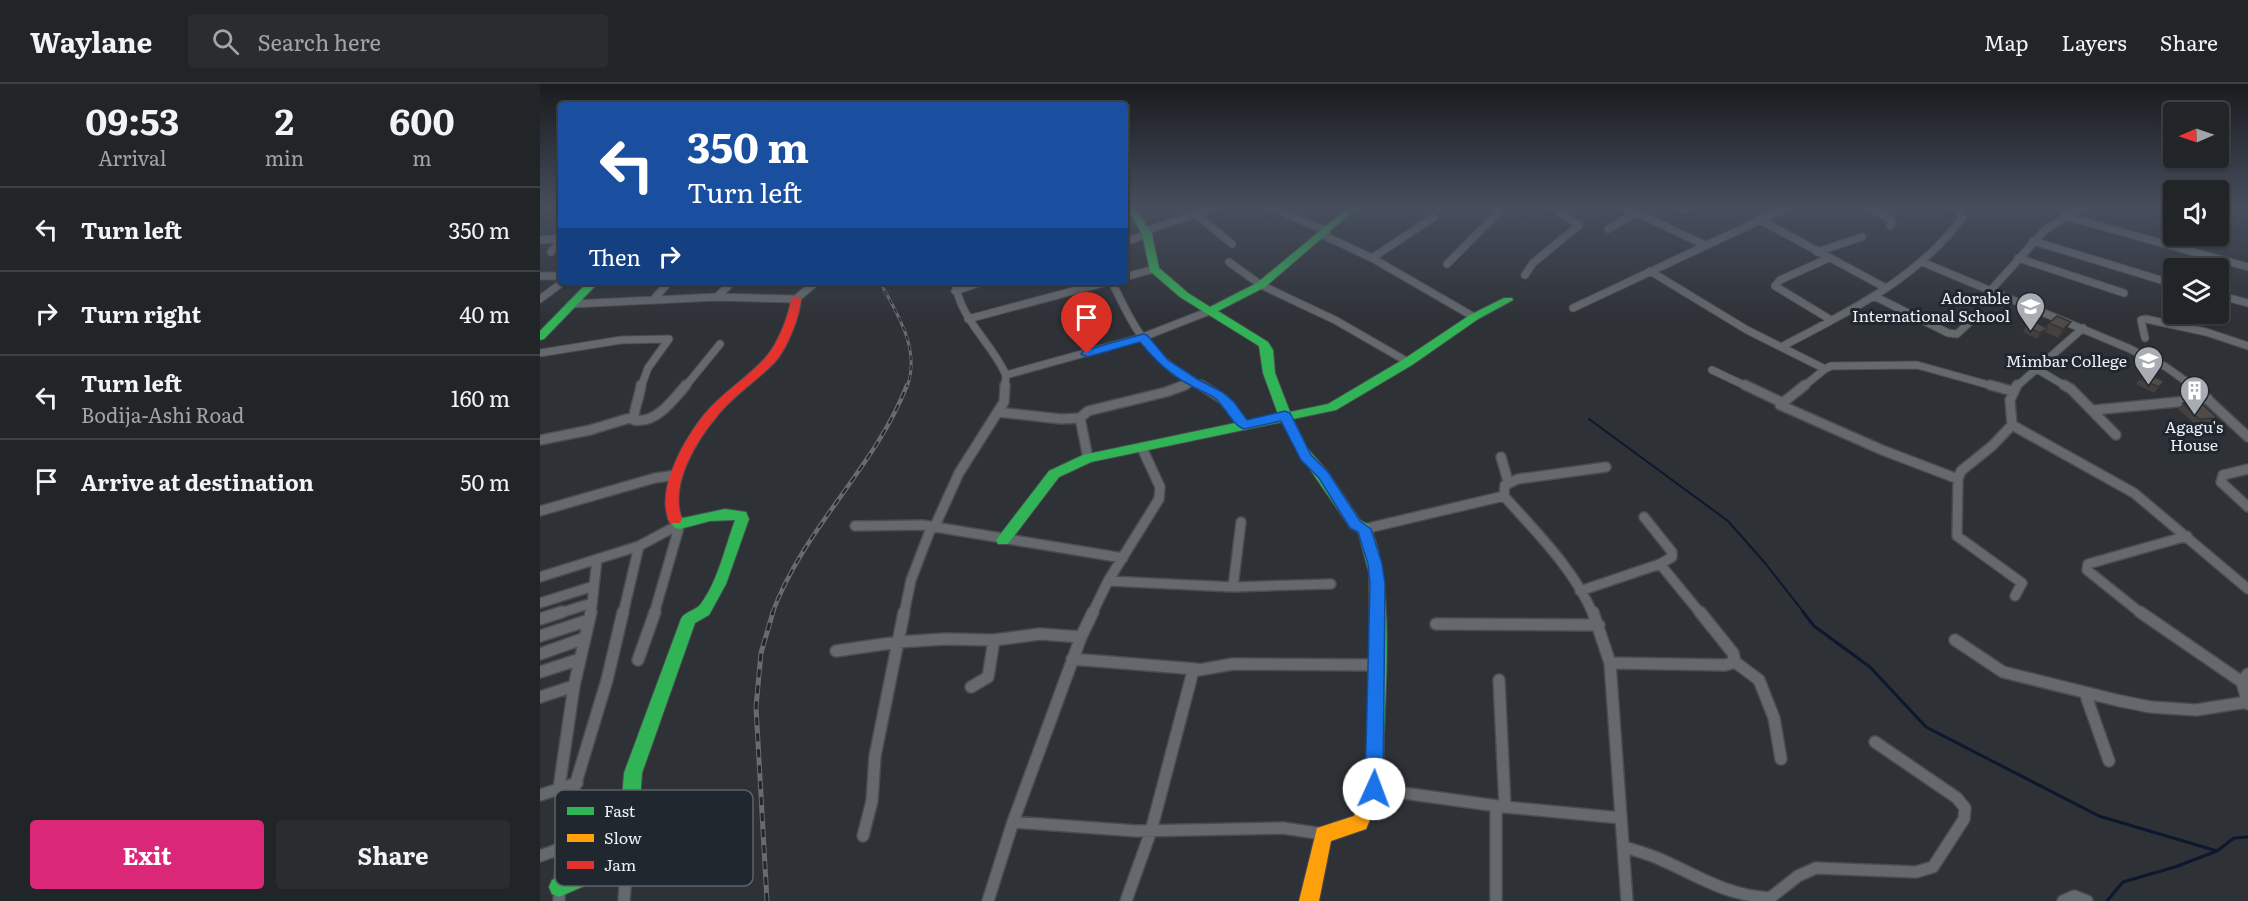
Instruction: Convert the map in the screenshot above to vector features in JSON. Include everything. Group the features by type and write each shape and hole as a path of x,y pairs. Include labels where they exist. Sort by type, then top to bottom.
{"street":[{"path":"551,252 556,245"},
{"path":"1149,245 1154,269 1184,295 1212,310 1264,344 1268,350 1269,373 1285,416 1306,457 1323,475 1355,524 1364,529 1504,496"},
{"path":"1006,375 1143,337 1212,310 1261,285 1310,245"},
{"path":"1348,245 1474,317"},
{"path":"1372,258 1391,245"},
{"path":"1447,264 1466,245"},
{"path":"1525,275 1533,263 1555,245"},
{"path":"1573,308 1705,245"},
{"path":"1805,245 1886,288"},
{"path":"1817,252 1838,245"},
{"path":"1780,347 1874,296 1922,262 1938,245"},
{"path":"1991,290 2029,245"},
{"path":"2047,245 2163,281"},
{"path":"2165,245 2248,267"},
{"path":"1829,258 1780,280 1775,286 1831,320"},
{"path":"2018,258 2124,293"},
{"path":"1229,262 1261,285 1335,320 1408,362"},
{"path":"1922,262 2083,328 2166,367 2208,399 2248,437"},
{"path":"1128,276 1154,269"},
{"path":"1650,271 1747,330 1824,369"},
{"path":"540,276 558,276"},
{"path":"540,299 559,285"},
{"path":"540,337 591,285"},
{"path":"653,300 666,285"},
{"path":"717,297 729,285"},
{"path":"571,304 717,297 796,299 812,285"},
{"path":"968,319 1096,285"},
{"path":"1114,285 1143,337 1163,362 1193,382 1218,394 1244,424"},
{"path":"863,836 872,801 875,756 911,580 932,528 959,473 1004,402 1006,375 968,319 955,286"},
{"path":"1874,296 1948,333 1957,333 1971,321"},
{"path":"2229,298 2248,303"},
{"path":"680,524 673,517 671,508 676,476 700,427 714,411 772,358 795,313 796,299"},
{"path":"1003,540 1054,474 1088,458 1332,407 1408,362 1474,317 1508,300"},
{"path":"2145,338 2141,320 2146,319 2206,332 2248,346"},
{"path":"2083,328 2035,368 2012,391 2009,411 2012,425 2123,486 2187,536 2248,589"},
{"path":"540,353 628,339 669,339 648,368 633,417"},
{"path":"633,417 634,420 645,421 656,413 701,368 720,344"},
{"path":"1781,402 1824,369 1858,365 1917,365 2012,391"},
{"path":"2035,368 2065,384 2094,410 2116,435"},
{"path":"1712,370 1781,402 1780,405 1783,407 1958,479"},
{"path":"998,412 1061,419 1080,418 1088,411 1166,392 1193,382"},
{"path":"2094,410 2208,399"},
{"path":"540,440 590,430 633,417"},
{"path":"1080,418 1088,458"},
{"path":"2012,425 1992,446 1966,465 1958,479 1957,536 2022,583 2015,596"},
{"path":"988,901 1013,822 1081,637 1108,581 1159,499 1160,487 1142,448"},
{"path":"1501,457 1508,481 1505,485 1504,496 1538,534 1580,591 1599,625 1610,663 1627,901"},
{"path":"1508,481 1606,467"},
{"path":"2248,469 2228,472 2223,475 2222,482 2248,507"},
{"path":"540,511 655,478 676,476"},
{"path":"540,577 639,546 680,524 703,517 735,514 742,519 719,584 704,611 689,619 633,773 632,790"},
{"path":"1580,591 1672,558 1672,552 1644,517"},
{"path":"1233,587 1241,522"},
{"path":"638,660 663,588 680,524"},
{"path":"855,526 916,524 1123,558"},
{"path":"1013,822 1151,831 1264,829 1309,830 1323,834 1360,823 1374,789 1377,665 1376,573 1364,529"},
{"path":"1955,640 2003,672 2150,707 2196,710 2248,703 2245,678 2154,623 2086,570 2088,564 2187,536"},
{"path":"574,790 596,712 608,680 639,546"},
{"path":"559,788 574,686 592,603 597,559"},
{"path":"1660,564 1733,653 1735,662 1759,680 1774,718 1781,759"},
{"path":"1108,581 1233,587 1331,584"},
{"path":"540,603 594,586"},
{"path":"540,619 592,603"},
{"path":"540,636 589,620"},
{"path":"1436,624 1599,625"},
{"path":"836,651 898,642 945,639 994,640 1040,634 1081,637"},
{"path":"540,654 585,638"},
{"path":"971,687 988,676 994,640"},
{"path":"540,672 580,659"},
{"path":"1072,659 1196,669 1233,664 1377,665"},
{"path":"1610,663 1725,665 1735,662"},
{"path":"1126,901 1151,831 1191,674 1196,669"},
{"path":"1496,901 1500,807 1499,681"},
{"path":"540,697 574,686"},
{"path":"2085,693 2109,761"},
{"path":"1624,847 1664,860 1700,880 1745,896 1770,898 1792,884 1806,869 1916,872 1933,867 1964,819 1965,808 1957,798 1875,742"},
{"path":"540,795 577,783"},
{"path":"1374,789 1500,807 1621,818"},
{"path":"1309,901 1323,834"},
{"path":"540,856 555,851"},
{"path":"559,901 560,886"},
{"path":"624,901 625,886"},
{"path":"2063,901 2074,896 2087,901"}],"building":[{"path":"2057,316 2071,322 2063,329 2049,323"},
{"path":"2033,321 2047,328 2040,333 2026,326"},
{"path":"2145,373 2164,381 2159,387 2140,379"},
{"path":"2199,401 2217,418 2199,419 2183,403"}],"waterway":[{"path":"1589,419 1728,521 1805,614"},
{"path":"1803,612 1814,626 1870,667 1926,727 2099,816 2217,851"},
{"path":"2217,851 2234,838 2248,837"},
{"path":"2107,901 2123,882 2175,867 2217,851"}],"railway":[{"path":"882,285 900,319 909,346 911,373 907,387"},
{"path":"772,614 802,553 877,444 907,385"},
{"path":"767,901 756,707 761,653 773,612"}],"traffic: fast":[{"path":"1149,245 1154,269 1184,295 1264,344 1267,350 1269,373 1285,416 1302,450 1323,475 1355,524 1364,529 1376,573 1378,665 1376,736"},
{"path":"1212,310 1261,285 1309,245"},
{"path":"540,337 591,285"},
{"path":"1003,540 1054,474 1088,458 1332,407 1408,362 1474,317 1508,300"},
{"path":"632,790 633,773 689,619 704,611 719,584 742,519 741,516 718,515 680,524 675,519"}],"traffic: slow":[{"path":"1309,901 1323,834 1360,823 1374,789 1376,736"}],"traffic: jam":[{"path":"675,519 671,508 676,475 691,444 714,411 772,358 795,313 796,299"}],"place":[{"name":"Adorable International School","path":"2031,332"},
{"name":"Mimbar College","path":"2148,386"},
{"name":"Agagu's House","path":"2194,416"}],"route":[{"path":"1087,354 1143,337 1163,362 1193,382 1218,394 1244,424 1285,416 1306,457 1323,475 1355,524 1364,529 1375,564 1377,584 1374,789"}]}
